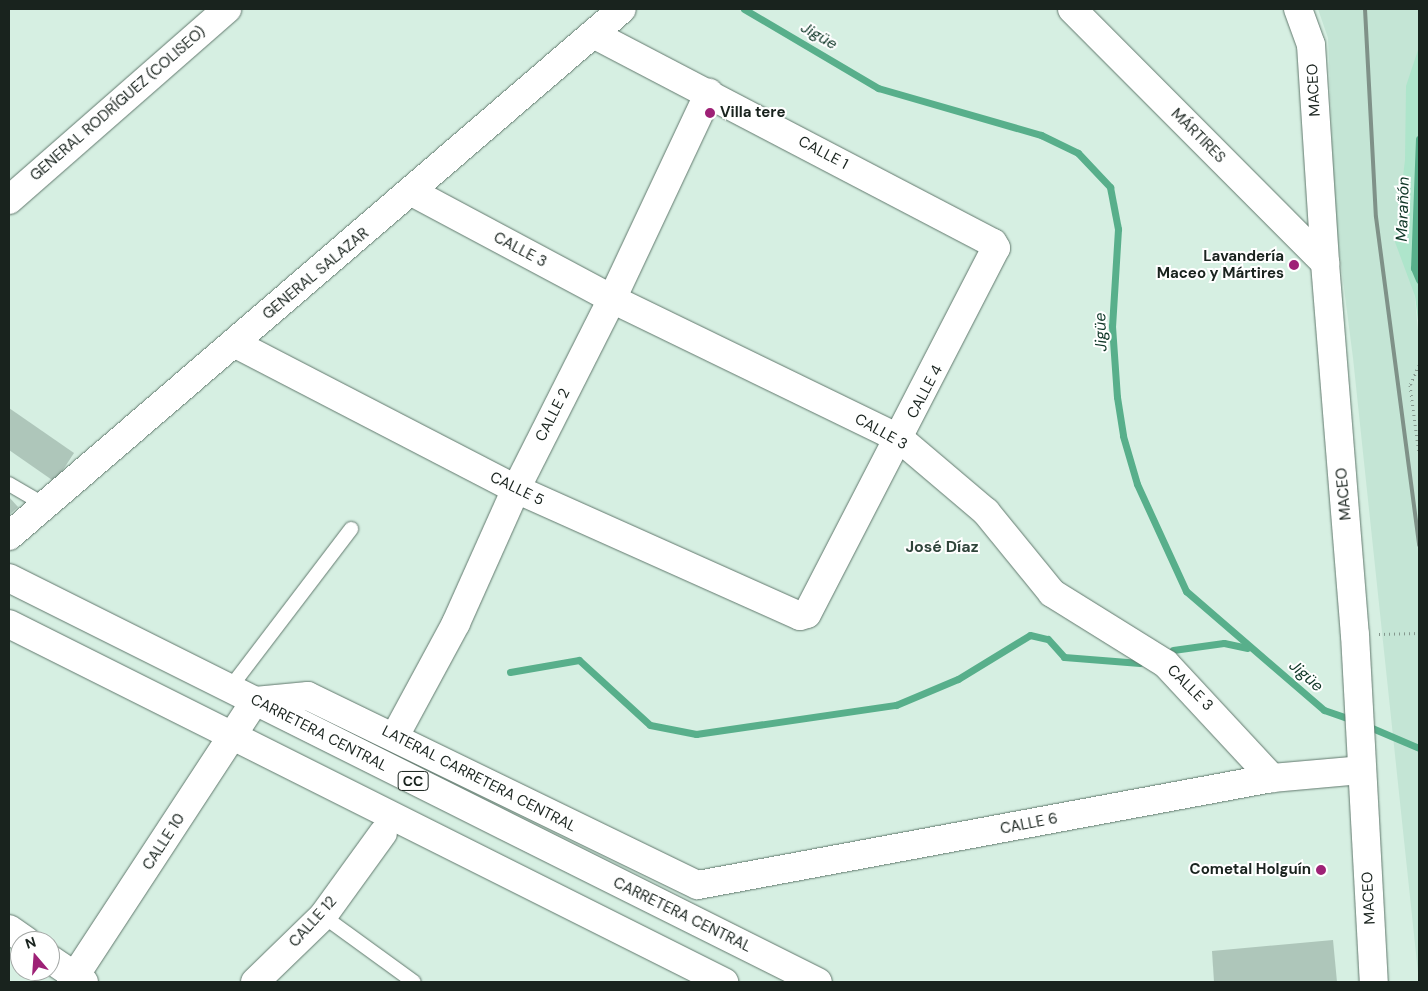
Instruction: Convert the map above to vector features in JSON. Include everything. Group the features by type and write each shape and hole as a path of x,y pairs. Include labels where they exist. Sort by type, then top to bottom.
{"street":[{"name":"GENERAL RODRÍGUEZ (COLISEO)","path":"9,200 227,9"},
{"name":"GENERAL SALAZAR","path":"9,536 412,192 622,9"},
{"name":"MÁRTIRES","path":"1072,9 1324,264"},
{"name":"MACEO","path":"1298,9 1311,45 1324,264 1356,635 1362,740 1361,770 1374,982"},
{"name":"CALLE 1","path":"593,34 993,243 996,248"},
{"name":"CALLE 2","path":"395,736 456,623 516,490 612,299 709,94"},
{"name":"CALLE 3","path":"412,192 612,299 900,439 986,512 1052,593 1166,664 1272,778"},
{"name":"CALLE 4","path":"807,614 900,439 996,248"},
{"name":"CALLE 5","path":"234,343 516,490 800,616 807,614"},
{"name":"CARRETERA CENTRAL","path":"9,578 818,982"},
{"name":"CC","path":"9,624 724,982"},
{"name":"LATERAL CARRETERA CENTRAL","path":"256,701 308,696 395,736 596,839 698,885"},
{"name":"CALLE 10","path":"77,980 256,701"},
{"name":"CALLE 6","path":"698,885 1272,778 1361,770"},
{"name":"CALLE 12","path":"254,982 323,916 382,833"},
{"path":"60,966 77,980"}],"lane":[{"path":"9,484 45,505"},
{"path":"230,688 351,529"},
{"path":"323,916 414,982"}],"path":[{"path":"1419,365 1410,385 1419,454"},
{"path":"1356,635 1419,633"}],"shaded area":[{"path":"1318,9 1419,9 1419,156 1412,265 1419,342 1419,982 1353,358 1335,219 1328,38"},
{"path":"1419,47 1419,329 1415,296 1395,242 1405,160 1406,86"}],"building":[{"path":"9,408 74,453 55,482 9,450"},
{"path":"9,497 18,507 9,515"},
{"path":"1333,940 1337,982 1214,982 1212,951"}],"waterway":[{"name":"Jigüe","path":"744,9 878,88 1041,135 1078,153 1110,187 1118,229 1112,326 1117,397 1123,436 1137,484 1186,591 1324,710 1353,720"},
{"name":"Marañón","path":"1419,139 1414,268 1419,280"},
{"path":"510,672 579,660 650,725 696,734 896,705 958,679 1030,635 1048,639 1064,657 1140,663"},
{"path":"1173,650 1224,643 1247,648"},
{"name":"Jigüe","path":"1365,725 1419,748"}],"railway":[{"path":"1365,9 1376,217 1419,545"}],"place":[{"name":"Villa tere","path":"710,113"},
{"name":"Lavandería Maceo y Mártires","path":"1294,265"},
{"name":"Cometal Holguín","path":"1321,870"}],"district":[{"name":"José Díaz","path":"942,547"}]}
